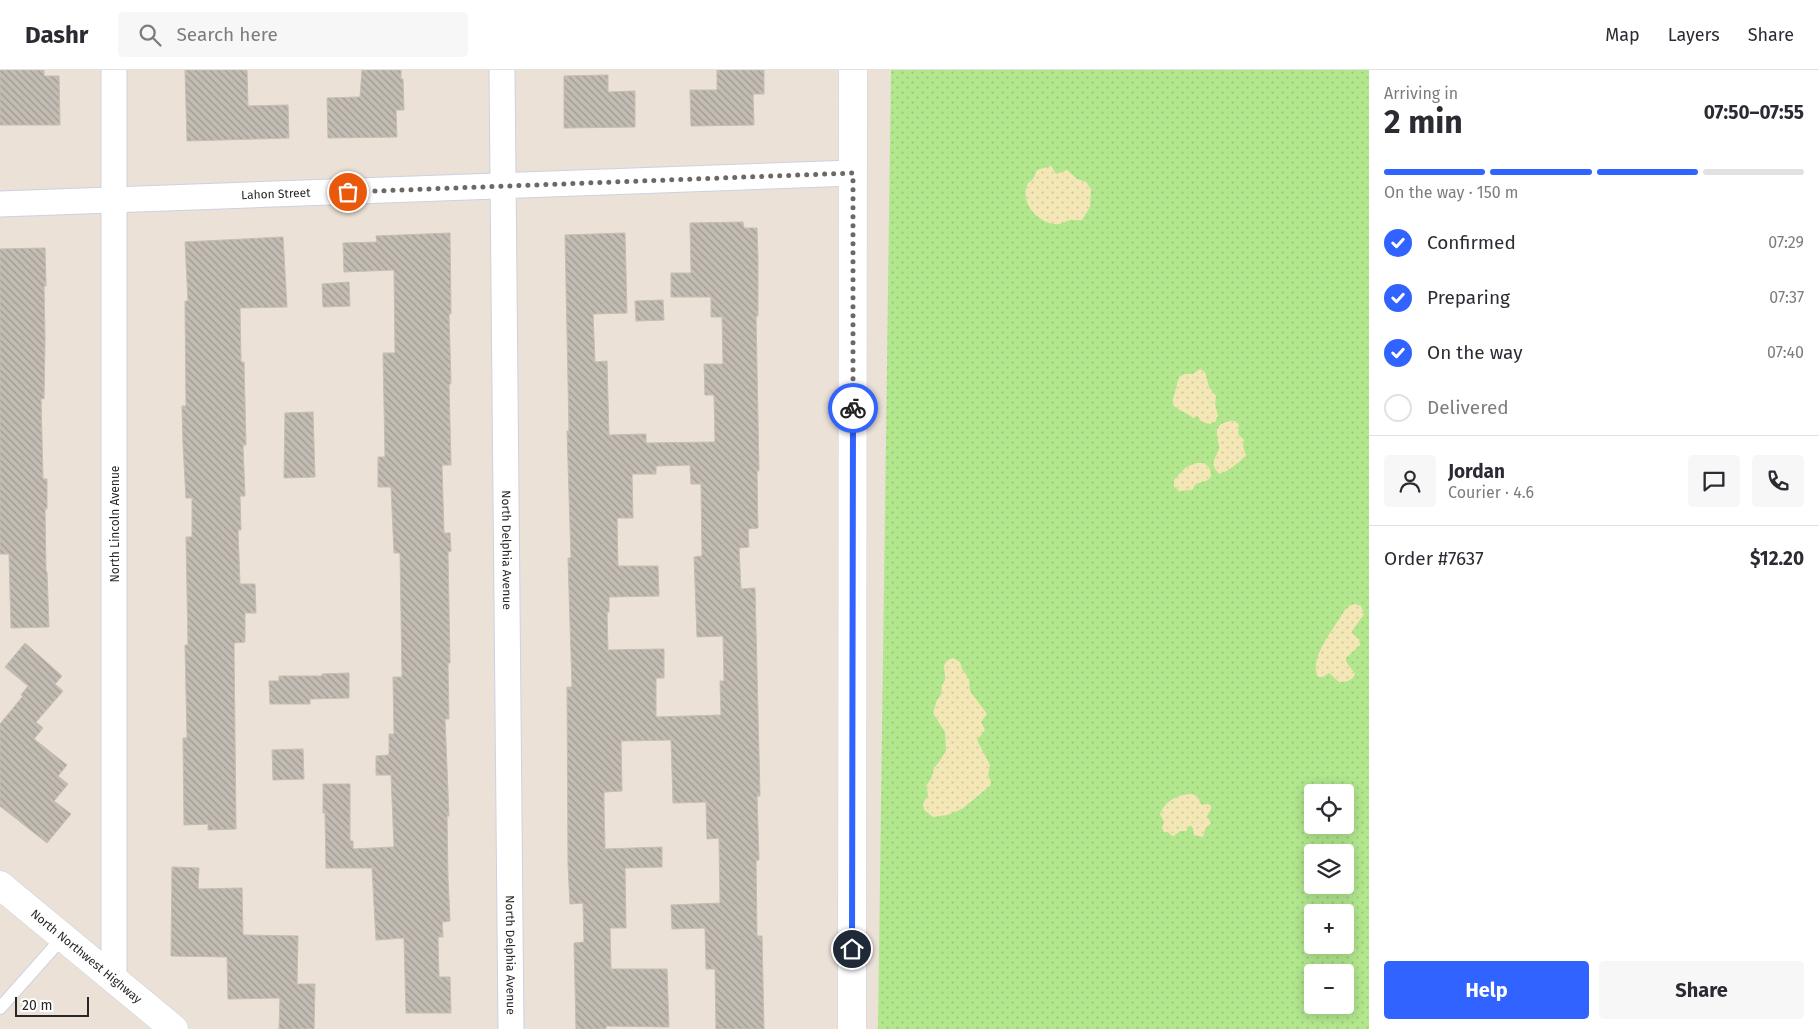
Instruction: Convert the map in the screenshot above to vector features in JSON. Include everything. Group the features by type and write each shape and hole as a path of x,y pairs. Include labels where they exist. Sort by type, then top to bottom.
{"street":[{"name":"North Lincoln Avenue","path":"114,70 114,979"},
{"name":"North Delphia Avenue","path":"502,70 511,1029"},
{"path":"852,1029 853,70"},
{"name":"Lahon Street","path":"0,204 853,173"},
{"name":"North Northwest Highway","path":"0,884 174,1029"}],"lane":[{"path":"0,1008 63,937"}],"green space":[{"path":"891,70 1369,70 1369,1029 878,1029"}],"sand":[{"path":"1051,166 1056,174 1067,170 1077,179 1086,182 1091,189 1090,207 1082,220 1055,224 1042,219 1031,209 1026,197 1028,183 1033,179 1037,170"},
{"path":"1200,369 1205,372 1209,387 1216,396 1215,404 1218,416 1215,422 1210,424 1202,422 1197,416 1193,418 1172,403 1179,377 1185,374 1193,374"},
{"path":"1235,421 1239,425 1238,434 1244,440 1243,446 1246,455 1234,466 1220,474 1214,466 1214,460 1219,447 1217,429 1221,424"},
{"path":"1197,463 1204,463 1209,467 1211,472 1210,478 1196,484 1192,490 1179,491 1174,486 1174,480 1186,467"},
{"path":"1355,604 1361,606 1364,614 1352,631 1359,639 1360,645 1346,658 1355,674 1354,676 1350,680 1342,682 1339,682 1329,673 1323,677 1318,677 1316,669 1319,652 1344,611 1349,606"},
{"path":"953,658 960,662 962,669 969,679 970,691 987,714 981,722 985,730 977,740 990,765 988,775 991,782 990,786 962,809 947,815 933,817 924,810 923,803 928,795 926,786 931,779 934,768 946,751 945,732 933,713 945,680 944,667 946,662"},
{"path":"1192,794 1198,797 1202,805 1208,804 1211,806 1207,816 1211,823 1205,829 1203,837 1194,835 1193,828 1190,825 1186,831 1180,831 1174,836 1164,832 1162,828 1164,822 1160,814 1162,809 1177,797"}],"building":[{"path":"0,70 44,70 44,76 59,76 60,125 0,125"},
{"path":"185,70 247,70 248,106 288,105 289,138 187,141"},
{"path":"362,70 401,70 404,110 396,110 397,137 328,138 327,98 360,97"},
{"path":"717,70 764,70 764,94 753,94 754,125 691,126 690,90 717,90"},
{"path":"608,75 608,92 635,91 635,127 564,128 564,76"},
{"path":"743,222 744,228 757,228 758,528 748,529 749,547 739,548 741,589 755,588 760,796 757,796 759,860 756,861 757,936 762,936 764,1029 716,1029 715,969 706,969 705,928 672,929 671,905 720,903 719,838 707,839 706,802 673,803 671,740 621,741 622,791 604,792 605,849 662,847 662,867 625,868 626,928 610,928 611,969 667,969 669,1027 606,1026 606,1029 576,1029 574,943 584,942 583,903 570,904 568,865 567,687 572,687 568,558 571,558 567,431 569,431 565,235 625,233 627,313 593,314 595,362 607,361 609,435 646,434 646,443 715,442 714,395 705,395 704,364 723,364 722,317 711,317 711,297 671,297 671,273 691,273 690,223","holes":["690,465 691,484 701,484 702,556 694,557 697,637 723,636 724,681 720,681 721,715 656,717 656,678 664,678 664,649 608,650 607,612 609,612 609,597 659,596 658,566 618,566 617,518 633,518 632,474 656,474 656,466"]},
{"path":"450,233 451,314 449,314 451,384 449,384 451,465 442,465 444,533 450,533 451,551 448,552 449,719 445,719 449,816 447,816 450,921 442,922 443,937 438,937 439,977 450,977 451,1013 406,1013 404,938 376,940 372,868 326,868 323,784 350,784 350,841 353,841 353,849 394,847 391,775 376,775 376,756 389,755 389,734 394,734 393,677 402,677 400,553 394,553 391,487 378,487 378,457 385,457 383,353 395,353 394,270 344,272 343,243 377,242 376,236"},
{"path":"283,237 287,307 240,308 241,362 244,362 246,445 243,445 245,496 240,496 241,530 238,530 240,584 255,584 256,613 245,613 245,642 234,643 236,829 208,830 208,824 184,825 183,738 187,738 185,645 188,645 186,537 192,537 192,498 186,498 182,406 186,406 185,301 188,301 185,242"},
{"path":"45,248 44,399 41,398 43,479 47,479 47,509 45,509 49,627 11,628 9,554 0,554 0,249"},
{"path":"349,282 350,306 323,307 322,284"},
{"path":"663,300 664,320 636,321 635,301"},
{"path":"313,412 315,477 284,478 285,413"},
{"path":"25,643 62,676 55,684 63,691 36,722 43,728 34,739 67,765 58,776 68,784 54,801 71,814 47,843 0,806 0,724 23,696 21,695 28,686 5,667"},
{"path":"349,673 349,698 310,699 310,704 270,704 269,681 279,681 279,676 322,676 322,674"},
{"path":"303,749 304,779 273,780 272,750"},
{"path":"172,867 199,868 198,889 242,888 243,935 298,936 297,984 315,984 314,1029 279,1029 280,998 228,999 227,957 171,956"}],"way so far":[{"path":"348,192 853,173 853,408"}],"route":[{"path":"852,949 853,408"}]}
